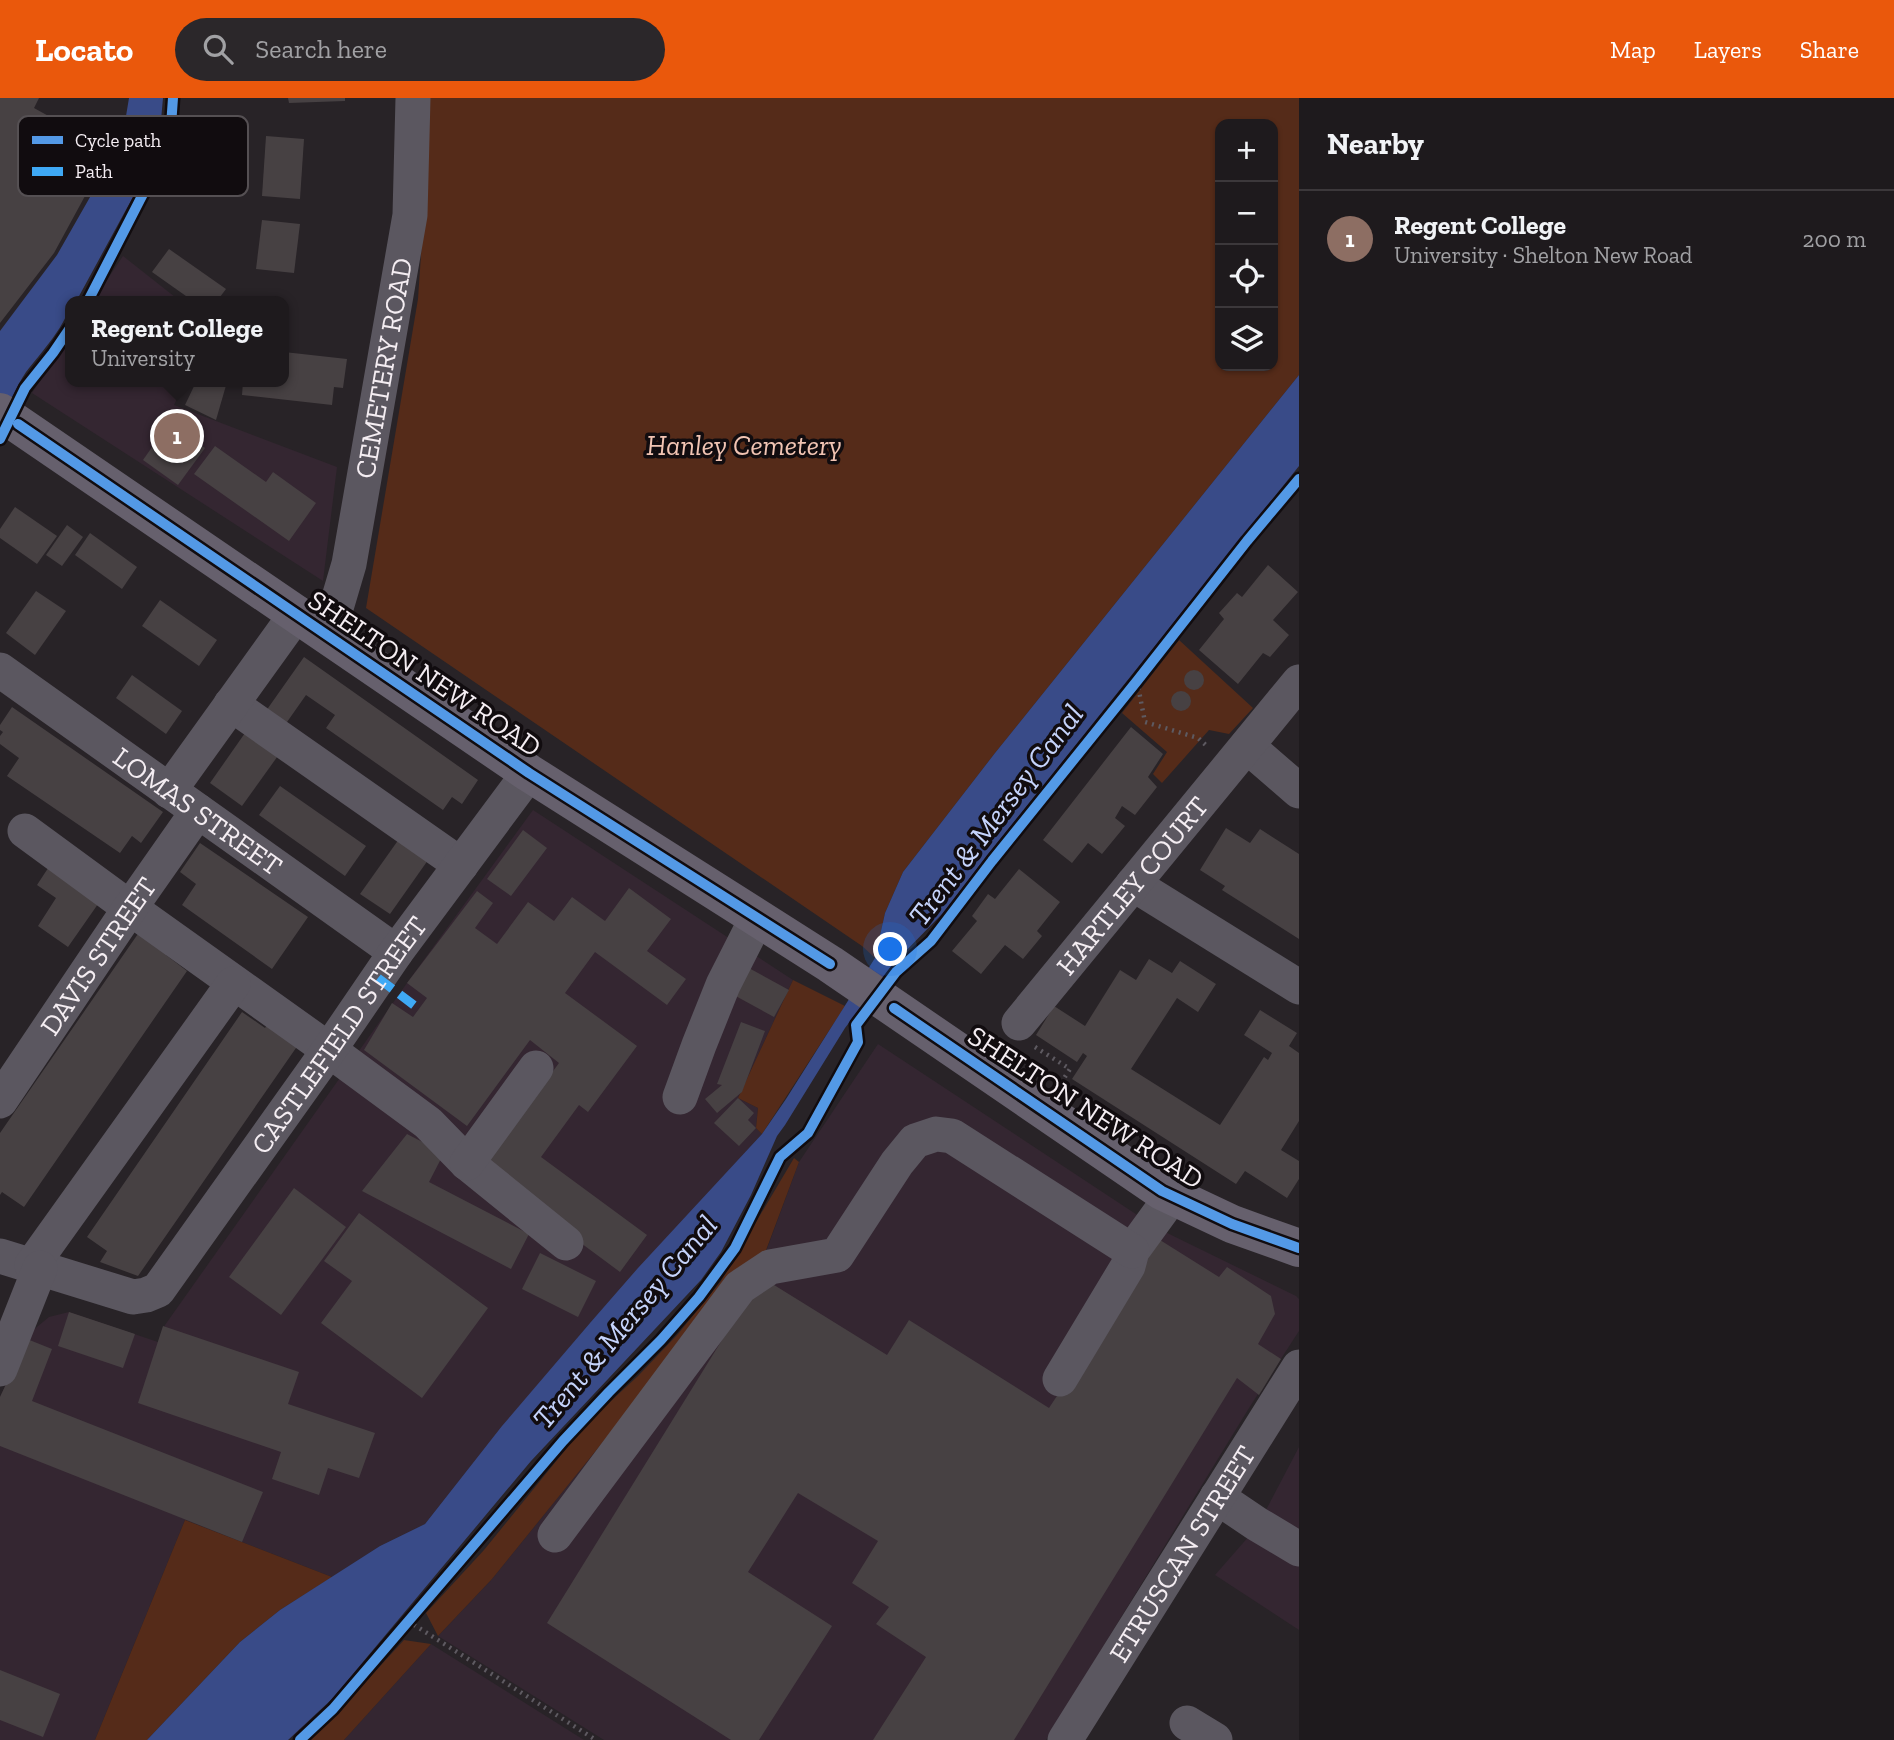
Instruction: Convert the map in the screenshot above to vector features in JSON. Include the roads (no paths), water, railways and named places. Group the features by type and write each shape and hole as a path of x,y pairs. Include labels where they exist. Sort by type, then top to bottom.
{"main road":[{"name":"SHELTON NEW ROAD","path":"9,418 529,773 830,964 1161,1191 1231,1224 1299,1248"}],"street":[{"name":"CEMETERY ROAD","path":"328,635 349,564 410,215 413,98"},
{"path":"169,791 297,613"},
{"name":"LOMAS STREET","path":"0,670 396,952"},
{"name":"HARTLEY COURT","path":"1019,1023 1299,682"},
{"path":"231,704 461,865"},
{"path":"1239,755 1299,791"},
{"name":"CASTLEFIELD STREET","path":"24,1263 133,1297 158,1290 396,952 529,773"},
{"name":"DAVIS STREET","path":"0,1101 198,811"},
{"path":"25,831 428,1123 467,1163 566,1243"},
{"path":"1133,884 1299,987"},
{"path":"680,1097 723,985 757,918"},
{"path":"0,1370 24,1263 233,984"},
{"path":"467,1163 536,1068"},
{"path":"555,1535 740,1287 770,1267 837,1255 897,1163 915,1141 936,1134 952,1136 1132,1251"},
{"path":"1060,1379 1128,1266 1132,1251 1172,1196"},
{"name":"ETRUSCAN STREET","path":"1072,1738 1299,1367"},
{"path":"1217,1497 1299,1549"}],"water":[{"path":"129,98 163,98 161,116 126,116"},
{"path":"91,196 133,196 79,296 65,296 65,319 26,372 0,422 0,331 57,255"},
{"name":"Trent & Mersey Canal","path":"1299,375 1299,466 942,914 894,963 845,1028 777,1136 751,1195 721,1252 701,1280 531,1461 332,1699 288,1740 147,1740 240,1642 280,1610 380,1546 425,1524 502,1426 590,1323 762,1134 875,958 885,913 903,872 995,753"}],"place":[{"name":"Regent College","path":"177,436"}],"park label":[{"name":"Hanley Cemetery","path":"744,445"}]}
